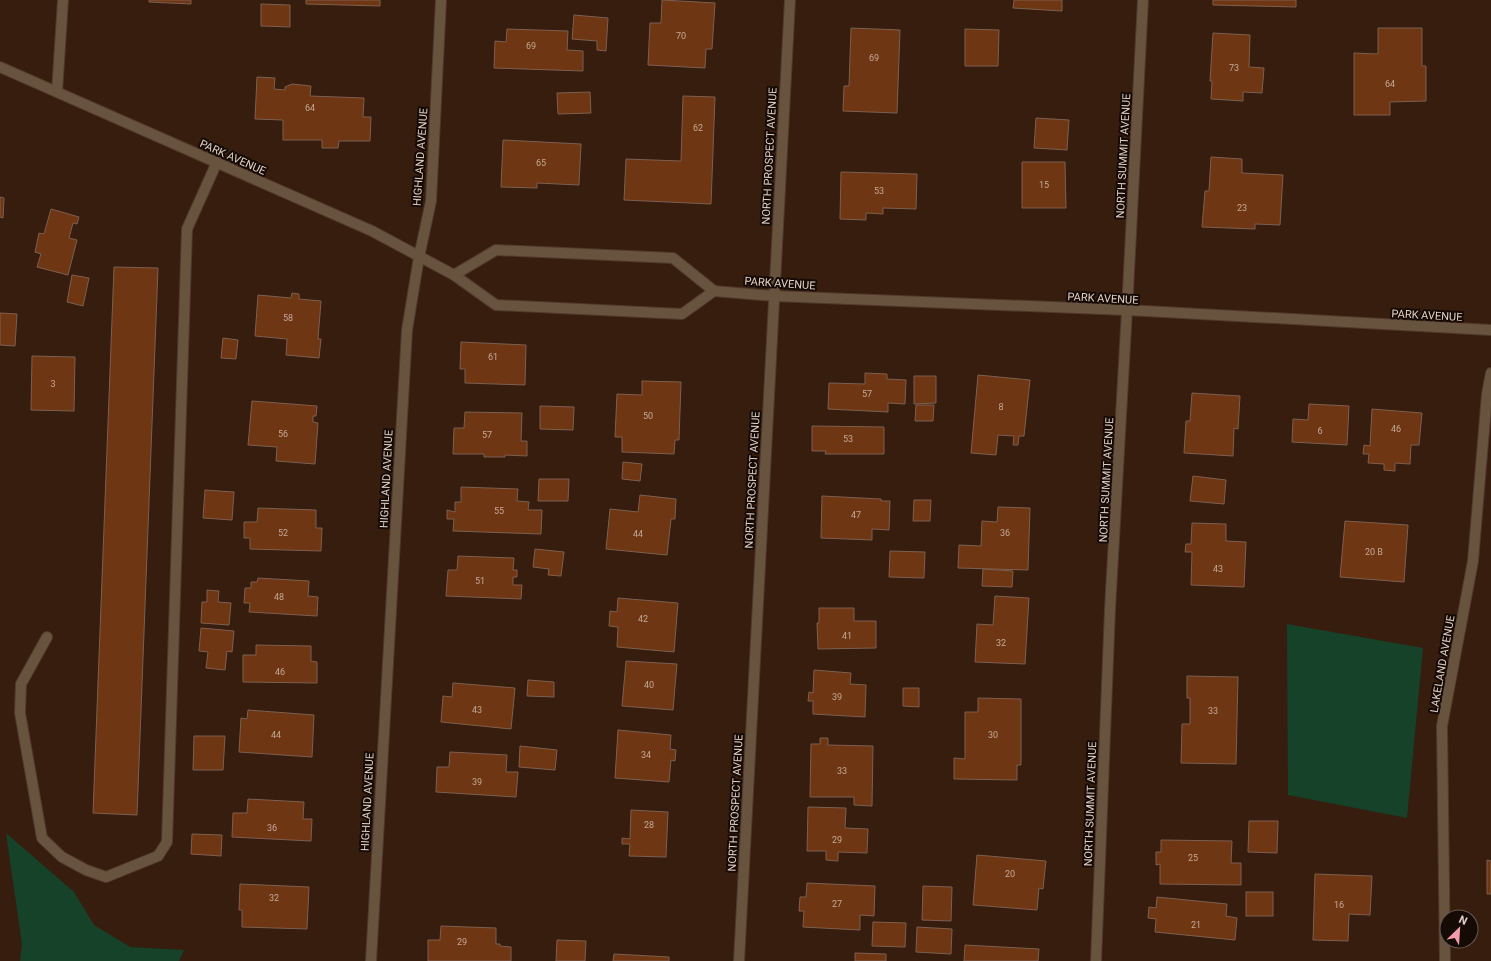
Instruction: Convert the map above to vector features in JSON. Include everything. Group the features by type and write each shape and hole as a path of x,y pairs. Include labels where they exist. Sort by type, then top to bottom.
{"street":[{"path":"56,92 63,0"},
{"name":"HIGHLAND AVENUE","path":"370,961 407,330 430,201 441,0"},
{"name":"NORTH PROSPECT AVENUE","path":"739,961 790,0"},
{"name":"NORTH SUMMIT AVENUE","path":"1096,961 1110,609 1143,0"},
{"name":"PARK AVENUE","path":"0,67 372,231 454,274 496,305 682,314 714,291 774,296 1127,310 1491,330"},
{"path":"47,638 21,684 20,713 42,838 62,857 86,870 106,877 158,856 167,842 187,229 217,162"},
{"path":"454,274 496,250 673,258 714,291"},
{"name":"LAKELAND AVENUE","path":"1445,961 1442,726 1473,561 1487,394 1491,373"}],"green space":[{"path":"1287,624 1423,648 1407,818 1288,795"},
{"path":"6,833 74,892 94,925 130,947 184,950 179,961 20,961 22,944"}],"building":[{"path":"149,0 191,0 191,4 149,2"},
{"path":"306,0 380,0 380,6 306,4"},
{"path":"662,0 715,3 712,49 706,49 705,68 648,65 650,23 661,23"},
{"path":"1014,0 1062,0 1062,11 1013,8"},
{"path":"1213,0 1296,0 1296,7 1213,5"},
{"path":"261,4 290,5 290,27 261,26"},
{"path":"574,15 608,18 606,51 597,50 597,41 572,39"},
{"path":"851,28 900,30 897,113 843,111 844,86 849,86"},
{"path":"1378,28 1422,28 1422,66 1426,66 1426,101 1390,102 1390,115 1354,115 1354,53 1378,54"},
{"path":"507,29 568,31 567,50 583,51 583,71 494,68 495,41 506,42"},
{"path":"965,29 999,30 998,66 965,66"},
{"path":"1213,33 1250,35 1249,67 1264,68 1262,93 1243,92 1243,101 1211,99 1212,81 1210,81"},
{"path":"257,77 275,78 274,89 285,90 285,87 292,84 311,86 310,96 364,98 363,117 371,117 370,141 339,141 338,148 322,148 322,140 283,140 283,120 255,119"},
{"path":"590,92 591,113 558,114 557,93"},
{"path":"683,96 715,97 711,204 624,200 626,159 681,161"},
{"path":"1036,118 1069,120 1067,150 1034,148"},
{"path":"503,140 581,144 579,185 537,183 537,188 501,187"},
{"path":"1211,157 1242,159 1242,173 1283,175 1280,225 1255,224 1255,229 1202,227 1205,191 1209,191"},
{"path":"1022,162 1065,162 1066,208 1022,208"},
{"path":"841,172 917,174 916,209 883,208 883,214 866,213 866,220 840,219"},
{"path":"0,197 4,198 3,218 0,217"},
{"path":"51,209 79,217 77,224 73,223 69,238 77,240 68,275 37,267 41,254 35,252 39,233 44,234"},
{"path":"114,267 158,268 137,815 93,813"},
{"path":"72,275 89,278 83,306 67,302"},
{"path":"292,293 299,294 299,299 321,301 318,339 321,339 319,358 286,355 287,339 255,336 258,295 291,298"},
{"path":"0,313 17,314 15,346 0,345"},
{"path":"223,338 238,340 236,359 221,358"},
{"path":"461,342 526,345 525,385 465,383 465,369 460,369"},
{"path":"32,356 75,357 74,411 31,410"},
{"path":"865,373 887,374 887,379 906,380 905,404 888,403 888,412 828,409 829,383 865,384"},
{"path":"978,375 1030,380 1024,436 1019,436 1018,445 1013,445 1014,436 998,435 996,455 971,453"},
{"path":"914,376 936,376 936,403 914,404"},
{"path":"642,381 681,382 679,440 675,440 674,454 622,452 622,437 615,437 617,394 642,395"},
{"path":"1192,393 1240,396 1238,429 1234,428 1233,456 1184,453 1186,421 1190,421"},
{"path":"252,401 317,406 316,416 313,416 313,422 318,423 315,464 276,461 277,447 248,445"},
{"path":"1309,404 1349,406 1347,445 1292,442 1293,419 1308,420"},
{"path":"916,405 934,405 933,421 915,421"},
{"path":"540,406 574,407 573,430 540,429"},
{"path":"1372,409 1422,413 1419,445 1411,445 1410,464 1395,463 1395,471 1384,470 1384,464 1368,463 1369,454 1363,454 1364,445 1370,446"},
{"path":"465,412 522,413 521,441 527,441 527,456 505,455 505,457 484,457 484,454 453,454 454,428 464,428"},
{"path":"812,426 884,427 884,454 825,454 826,451 812,451"},
{"path":"623,462 642,464 640,481 622,479"},
{"path":"1193,476 1226,480 1224,504 1190,501"},
{"path":"539,479 569,479 568,501 538,501"},
{"path":"461,487 518,489 517,501 529,502 528,510 542,510 541,534 453,531 454,519 447,519 447,510 455,512 455,502 461,502"},
{"path":"205,490 234,492 232,520 203,518"},
{"path":"640,495 676,499 675,519 671,519 667,555 606,549 610,509 638,512"},
{"path":"822,496 881,499 881,501 890,501 889,530 872,529 872,540 821,538"},
{"path":"914,500 931,500 930,521 913,521"},
{"path":"998,507 1030,508 1028,570 958,568 959,545 981,546 982,521 997,522"},
{"path":"258,508 316,510 316,528 322,528 321,551 250,549 250,538 244,538 244,522 257,522"},
{"path":"1345,521 1408,525 1404,582 1340,577"},
{"path":"1192,523 1226,524 1226,541 1246,542 1244,587 1191,585 1192,552 1185,552 1186,544 1191,544"},
{"path":"535,549 564,552 561,576 548,575 549,569 533,567"},
{"path":"890,551 925,552 924,578 889,577"},
{"path":"458,556 514,558 513,570 517,570 517,577 513,577 513,585 522,585 521,599 446,596 448,570 457,570"},
{"path":"983,569 1013,571 1012,587 982,586"},
{"path":"258,578 309,581 308,596 318,597 317,616 249,612 250,603 244,603 245,588 251,588 251,582 257,582"},
{"path":"207,590 219,591 218,602 231,603 229,625 201,623 202,602 207,602"},
{"path":"995,596 1029,598 1025,664 975,662 977,624 993,625"},
{"path":"618,598 678,603 674,652 617,647 618,627 609,626 610,611 617,612"},
{"path":"819,608 854,608 854,621 876,621 876,648 818,649 817,623 819,623"},
{"path":"201,628 234,631 232,652 227,651 225,670 206,668 208,652 199,651"},
{"path":"256,645 311,646 311,661 317,662 317,683 243,682 243,655 256,655"},
{"path":"626,661 677,664 673,710 622,706"},
{"path":"814,670 851,673 850,684 866,685 865,717 813,714 813,701 808,701 809,692 813,693"},
{"path":"1187,676 1238,677 1236,764 1181,763 1182,724 1190,724 1190,698 1187,698"},
{"path":"528,680 554,682 554,697 527,696"},
{"path":"453,683 515,688 511,729 441,722 443,696 452,697"},
{"path":"903,688 919,688 919,707 903,706"},
{"path":"978,698 1021,699 1021,765 1017,765 1017,780 954,779 954,758 965,759 965,712 978,712"},
{"path":"248,710 314,715 312,757 239,752 241,718 247,719"},
{"path":"618,730 671,735 670,749 676,750 675,761 671,760 669,782 615,778"},
{"path":"194,736 225,736 223,770 193,770"},
{"path":"820,738 828,738 828,745 873,746 872,806 854,805 854,797 810,797 811,744 820,744"},
{"path":"520,746 557,750 555,770 519,767"},
{"path":"450,752 507,755 506,772 518,772 516,797 436,792 437,767 449,767"},
{"path":"248,799 304,802 303,819 312,819 311,841 232,837 233,813 247,813"},
{"path":"808,807 846,808 845,828 868,829 867,853 838,852 838,861 826,860 826,851 807,851"},
{"path":"631,810 668,812 666,857 629,856 630,844 622,844 622,838 630,839"},
{"path":"1249,821 1278,821 1277,853 1248,852"},
{"path":"192,834 222,835 221,856 191,854"},
{"path":"1161,840 1232,841 1231,863 1241,863 1241,885 1160,884 1160,864 1156,865 1156,852 1161,852"},
{"path":"977,855 1046,861 1043,889 1039,888 1037,910 973,905"},
{"path":"1487,860 1491,861 1491,894 1487,894"},
{"path":"1315,874 1372,876 1370,915 1349,914 1348,941 1313,940"},
{"path":"807,883 875,886 874,916 860,915 860,930 803,927 804,911 799,911 800,897 806,897"},
{"path":"240,884 309,887 307,929 242,927 242,910 239,910"},
{"path":"923,886 952,887 951,921 922,920"},
{"path":"1246,892 1273,892 1273,916 1246,916"},
{"path":"1157,897 1227,904 1226,916 1237,918 1235,940 1155,932 1156,919 1148,918 1149,907 1156,908"},
{"path":"873,922 906,923 905,947 872,946"},
{"path":"441,926 496,928 496,944 511,947 511,961 428,961 428,940 440,940"},
{"path":"917,927 952,929 951,954 916,952"},
{"path":"557,940 586,941 585,961 556,961"},
{"path":"965,945 1039,949 1038,961 964,961"},
{"path":"855,953 886,954 886,961 855,961"},
{"path":"614,954 669,957 669,961 613,961"}]}
